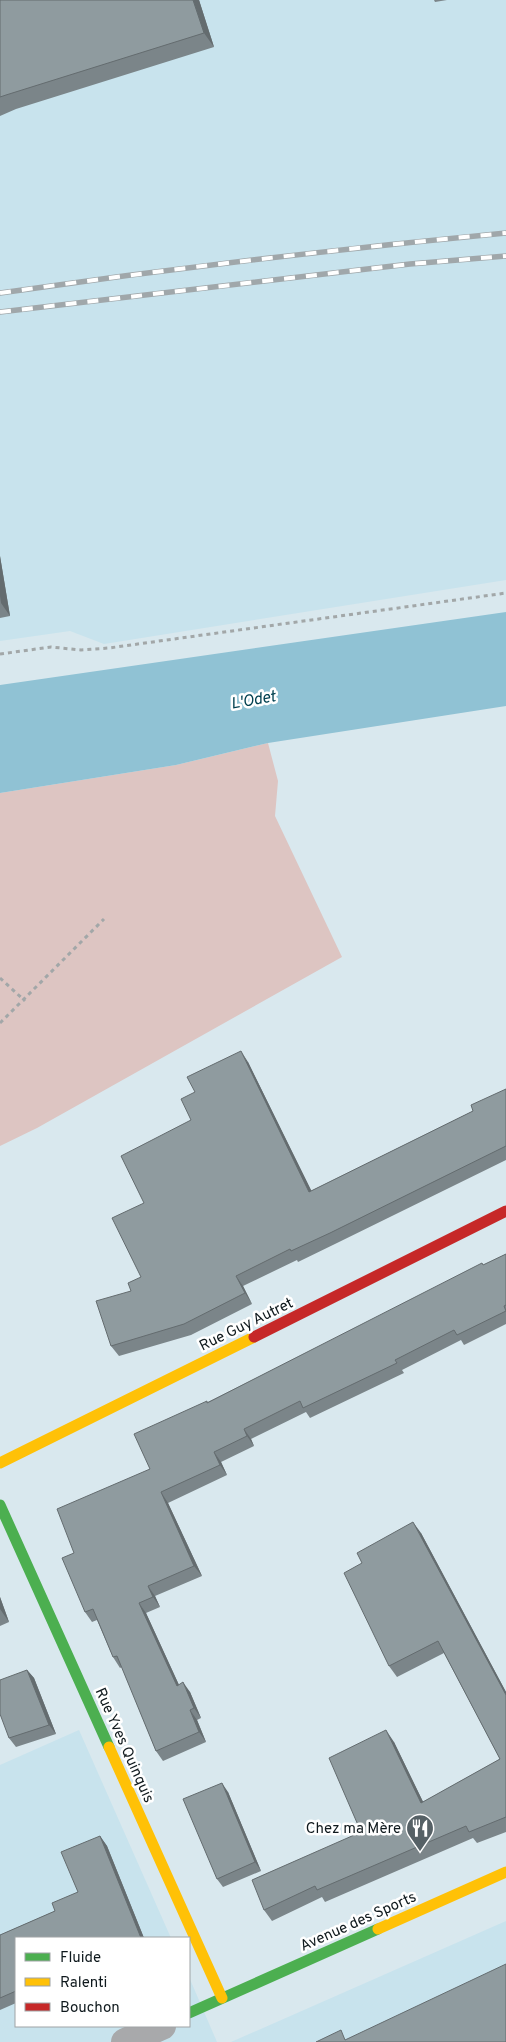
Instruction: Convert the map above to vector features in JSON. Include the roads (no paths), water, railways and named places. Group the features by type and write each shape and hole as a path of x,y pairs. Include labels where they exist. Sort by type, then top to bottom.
{"street":[{"name":"Rue Guy Autret","path":"0,1463 506,1212"},
{"name":"Rue Yves Quinquis","path":"0,1505 222,1998"},
{"name":"Avenue des Sports","path":"190,2013 506,1872"},
{"path":"125,2042 160,2027"}],"water":[{"name":"L'Odet","path":"506,612 506,706 268,743 176,765 0,793 0,685"}],"railway":[{"path":"0,293 253,260 506,233"},
{"path":"0,312 410,264 506,256"}],"place":[{"name":"Chez ma Mère","path":"420,1852"}]}
